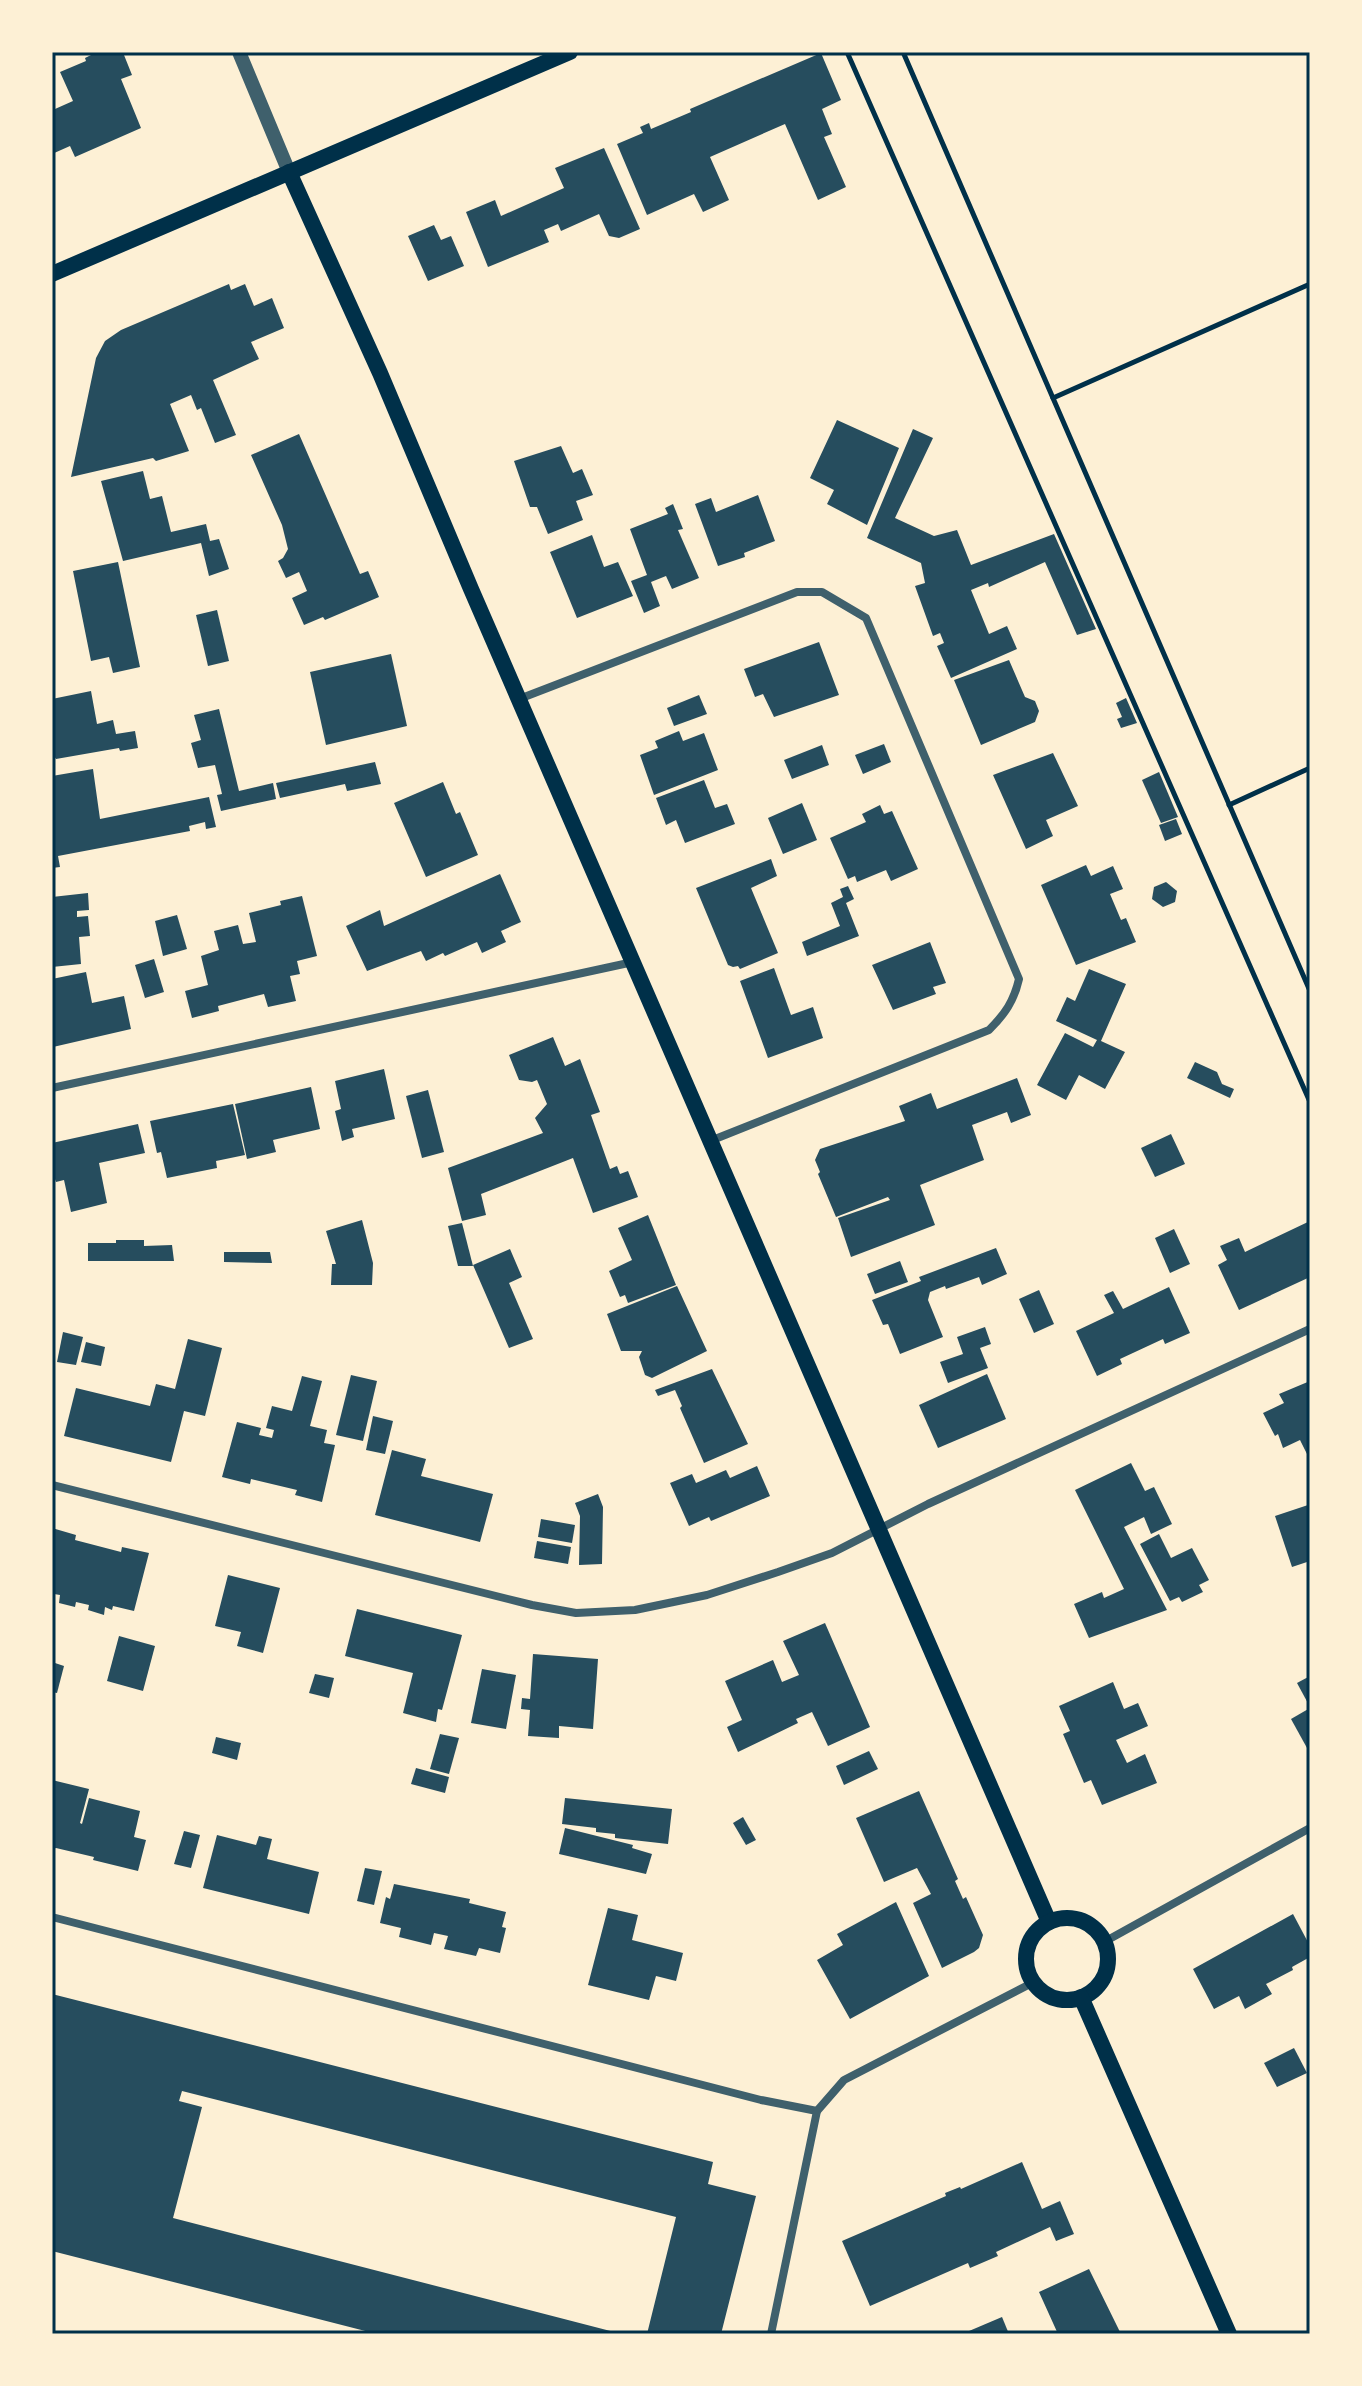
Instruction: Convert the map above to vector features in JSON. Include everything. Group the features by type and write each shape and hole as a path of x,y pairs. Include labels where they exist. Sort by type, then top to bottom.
{"main road":[{"path":"52,274 570,52"},
{"path":"289,172 380,373 1049,1922"},
{"path":"1068,1918 1084,1922 1096,1930 1104,1942 1108,1956 1106,1971 1095,1988 1081,1997 1056,1998 1046,1994 1034,1982 1026,1962 1027,1951 1033,1936 1049,1922 1068,1918"},
{"path":"1081,1997 1229,2334"}],"street":[{"path":"239,52 289,172"},
{"path":"519,699 797,592 822,592 866,618 1019,979 1016,996 1006,1013 989,1030 710,1141"},
{"path":"52,1088 633,962"},
{"path":"52,1485 516,1601 576,1613 635,1610 707,1595 832,1553 1310,1329"},
{"path":"1104,1942 1310,1828"},
{"path":"52,1917 761,2100 817,2111"},
{"path":"771,2334 817,2111 844,2080 1034,1982"}],"path":[{"path":"847,52 1310,1102"},
{"path":"903,52 1310,991"},
{"path":"1053,398 1310,284"},
{"path":"1229,805 1310,768"}],"building":[{"path":"97,52 130,52 124,55 132,75 121,79 141,128 75,157 70,146 52,154 52,102 55,109 73,101 60,72 86,61 85,58"},
{"path":"821,53 841,100 822,109 832,134 824,137 846,187 818,200 785,124 710,157 729,200 703,212 694,194 647,215 617,144 643,133 640,127 649,123 651,129"},
{"path":"604,148 640,229 619,238 609,236 599,214 561,231 558,224 544,230 549,242 488,267 466,212 495,200 501,216 564,188 555,168"},
{"path":"434,225 441,240 451,236 464,266 428,281 408,236"},
{"path":"229,284 231,290 245,284 254,306 272,298 284,328 251,342 259,359 213,380 236,435 215,443 201,408 197,410 191,395 170,404 189,451 156,461 153,458 71,477 96,358 105,341 121,330"},
{"path":"837,420 899,448 867,525 827,504 834,490 810,478"},
{"path":"913,429 933,438 895,518 934,536 957,530 971,565 1054,534 1096,629 1077,635 1045,562 989,587 988,583 971,590 989,634 1007,626 1017,649 951,678 937,646 944,643 940,633 933,636 915,586 925,583 921,563 867,538"},
{"path":"299,434 360,574 368,571 379,597 325,620 323,617 304,625 292,598 307,591 299,572 286,578 278,561 288,549 282,525 251,455"},
{"path":"561,446 573,473 582,469 593,495 576,501 583,520 548,534 537,507 530,507 514,461"},
{"path":"143,471 150,499 162,496 171,532 206,524 210,541 219,539 229,569 209,576 201,543 123,561 101,481"},
{"path":"758,495 775,541 744,553 745,557 718,566 695,504 711,498 716,512"},
{"path":"673,504 683,529 678,530 699,578 672,589 666,576 651,582 660,606 644,613 631,581 647,575 630,529 668,514 665,508"},
{"path":"592,535 604,567 618,562 633,596 577,618 550,552"},
{"path":"118,562 140,667 113,673 109,657 91,661 73,571"},
{"path":"217,610 229,661 208,666 196,615"},
{"path":"819,642 839,695 774,717 763,694 755,697 744,669"},
{"path":"391,654 407,726 326,745 310,672"},
{"path":"1009,660 1025,697 1035,701 1039,711 1035,722 981,745 954,680"},
{"path":"91,691 97,724 113,720 116,734 135,731 138,748 120,751 119,748 56,759 52,753 52,699"},
{"path":"699,695 707,714 674,726 667,708"},
{"path":"1126,698 1137,723 1121,728 1117,719 1122,717 1116,703"},
{"path":"219,709 239,791 273,783 276,799 221,811 217,795 222,794 215,765 198,768 191,743 201,740 194,715"},
{"path":"679,731 683,741 704,733 718,770 654,795 640,755 658,748 655,741"},
{"path":"884,744 891,762 863,774 855,755"},
{"path":"822,745 829,765 792,779 784,760"},
{"path":"1053,753 1078,806 1046,820 1053,836 1026,849 993,775"},
{"path":"375,762 381,784 347,791 345,784 280,798 276,783"},
{"path":"93,769 100,819 209,797 216,827 206,829 205,822 189,826 190,831 58,856 60,867 52,868 52,776"},
{"path":"1159,772 1178,817 1161,823 1142,780"},
{"path":"704,780 715,808 727,804 735,824 685,843 676,820 666,825 656,798"},
{"path":"443,782 478,855 426,877 394,803"},
{"path":"802,803 817,840 783,854 768,818"},
{"path":"880,805 884,814 892,811 918,869 891,881 886,870 857,882 855,876 848,879 830,838 866,822 862,814"},
{"path":"1176,819 1182,834 1165,841 1159,825"},
{"path":"771,859 777,876 751,888 778,953 740,969 733,967 728,965 696,888"},
{"path":"1086,865 1091,876 1113,866 1123,889 1110,894 1121,920 1126,918 1136,942 1076,965 1041,885"},
{"path":"500,874 521,922 501,931 506,942 482,953 477,942 426,961 421,951 367,971 346,926 380,910 384,926"},
{"path":"1166,882 1177,891 1175,902 1163,907 1152,899 1154,887"},
{"path":"848,886 854,899 846,903 859,936 807,956 802,942 840,926 831,903 843,897 840,889"},
{"path":"88,893 89,910 77,911 77,917 88,916 90,936 79,937 81,964 52,967 52,897"},
{"path":"302,896 317,956 297,961 300,974 290,976 296,1001 268,1007 264,994 218,1006 219,1011 192,1018 185,991 208,985 201,956 219,950 214,931 238,925 243,944 256,942 249,913"},
{"path":"177,915 187,949 163,956 155,921"},
{"path":"930,942 946,983 933,987 936,994 893,1010 872,965"},
{"path":"154,959 164,992 145,998 135,965"},
{"path":"774,968 791,1015 813,1007 823,1038 768,1058 740,981"},
{"path":"1089,969 1126,984 1101,1041 1125,1052 1105,1089 1079,1075 1066,1100 1037,1085 1065,1033 1093,1047 1097,1040 1056,1021 1067,997 1075,1001"},
{"path":"86,972 92,1003 124,996 131,1029 53,1047 52,979"},
{"path":"553,1037 565,1066 580,1059 600,1112 591,1115 610,1169 617,1166 620,1174 628,1171 638,1197 593,1213 573,1158 481,1194 486,1215 462,1221 448,1168 543,1133 535,1118 547,1104 537,1080 519,1080 509,1055"},
{"path":"1195,1062 1217,1072 1222,1084 1234,1089 1230,1098 1187,1078"},
{"path":"384,1069 395,1119 352,1129 354,1137 342,1141 335,1111 341,1109 335,1081"},
{"path":"1017,1078 1031,1115 1011,1123 1007,1112 972,1125 984,1160 920,1185 935,1225 851,1257 838,1218 890,1200 888,1197 836,1217 818,1174 815,1160 820,1149 905,1121 899,1106 931,1093 937,1109"},
{"path":"311,1087 320,1129 273,1140 276,1152 247,1159 235,1104"},
{"path":"428,1090 444,1152 422,1158 406,1096"},
{"path":"233,1104 245,1155 216,1161 217,1168 167,1178 161,1152 157,1153 150,1121"},
{"path":"138,1124 145,1153 99,1163 107,1203 71,1212 64,1180 56,1182 52,1171 52,1143"},
{"path":"1171,1134 1185,1164 1155,1177 1141,1148"},
{"path":"648,1215 676,1285 628,1303 625,1295 620,1297 609,1271 632,1260 618,1228"},
{"path":"362,1220 373,1263 372,1285 331,1285 332,1264 336,1264 326,1231"},
{"path":"1310,1221 1310,1277 1239,1310 1218,1265 1227,1260 1220,1246 1239,1238 1245,1252"},
{"path":"462,1223 473,1266 458,1266 448,1226"},
{"path":"1174,1229 1190,1264 1170,1273 1155,1238"},
{"path":"116,1240 144,1240 144,1246 172,1245 174,1261 88,1261 88,1243 116,1243"},
{"path":"996,1248 1007,1274 982,1285 979,1277 930,1292 928,1300 943,1337 900,1354 888,1324 883,1325 872,1300 921,1281 919,1277"},
{"path":"510,1249 522,1277 509,1283 533,1339 509,1348 473,1265"},
{"path":"224,1252 270,1252 272,1263 224,1262"},
{"path":"900,1261 908,1282 875,1294 867,1274"},
{"path":"677,1286 707,1351 652,1378 645,1375 639,1357 642,1351 621,1351 607,1314"},
{"path":"1169,1287 1190,1333 1165,1344 1163,1339 1120,1359 1122,1364 1097,1376 1076,1331 1114,1313 1104,1295 1113,1291 1123,1309"},
{"path":"1039,1290 1054,1324 1034,1333 1019,1299"},
{"path":"985,1327 991,1344 980,1348 988,1368 948,1383 940,1362 963,1354 957,1337"},
{"path":"63,1332 83,1337 76,1365 57,1362"},
{"path":"188,1339 222,1348 205,1416 184,1411 171,1462 64,1436 76,1388 150,1406 156,1384 175,1389"},
{"path":"86,1342 105,1347 101,1366 81,1362"},
{"path":"712,1369 748,1444 704,1463 675,1390 658,1396 655,1390"},
{"path":"987,1374 1006,1419 938,1448 919,1405"},
{"path":"351,1375 377,1381 363,1441 336,1435"},
{"path":"302,1376 322,1381 310,1426 327,1430 324,1443 335,1445 322,1502 295,1495 297,1490 251,1479 250,1484 222,1477 237,1422 261,1428 259,1435 272,1438 274,1430 266,1428 272,1406 292,1411"},
{"path":"1310,1381 1310,1453 1307,1454 1300,1440 1283,1448 1278,1434 1275,1436 1263,1413 1284,1403 1279,1394"},
{"path":"373,1416 393,1421 385,1454 366,1450"},
{"path":"392,1450 426,1459 421,1476 493,1494 480,1542 375,1515"},
{"path":"1131,1463 1145,1491 1154,1487 1172,1524 1151,1534 1144,1517 1124,1527 1167,1610 1089,1638 1074,1604 1102,1592 1104,1598 1124,1589 1075,1490"},
{"path":"757,1466 770,1496 711,1521 709,1517 689,1526 670,1483 692,1474 696,1483 726,1470 730,1478"},
{"path":"598,1494 603,1507 602,1564 579,1565 580,1516 575,1503"},
{"path":"1308,1505 1310,1561 1292,1567 1275,1516"},
{"path":"541,1519 575,1525 572,1543 538,1537"},
{"path":"52,1528 76,1535 75,1540 121,1552 122,1547 149,1553 134,1611 105,1607 104,1615 88,1610 89,1605 76,1602 75,1607 59,1603 60,1595 52,1590"},
{"path":"1159,1534 1171,1558 1192,1548 1209,1580 1199,1585 1203,1592 1182,1602 1179,1597 1170,1601 1140,1544"},
{"path":"537,1541 571,1547 568,1564 534,1558"},
{"path":"228,1575 280,1588 263,1653 237,1646 241,1632 215,1626"},
{"path":"357,1609 462,1635 436,1722 403,1713 413,1673 345,1656"},
{"path":"825,1623 870,1727 828,1746 812,1712 796,1719 798,1723 738,1752 727,1727 742,1720 725,1681 773,1660 782,1682 799,1675 783,1641"},
{"path":"119,1636 155,1646 143,1691 107,1681"},
{"path":"533,1654 598,1659 593,1729 559,1726 559,1738 528,1736 530,1710 521,1709 522,1698 530,1699"},
{"path":"52,1662 64,1666 57,1693 52,1692"},
{"path":"482,1669 516,1675 506,1729 471,1723"},
{"path":"315,1674 334,1678 329,1698 309,1693"},
{"path":"1310,1676 1310,1707 1297,1683"},
{"path":"1113,1682 1124,1709 1138,1703 1148,1726 1116,1740 1127,1763 1145,1754 1157,1783 1102,1805 1091,1780 1084,1783 1063,1734 1070,1731 1059,1706"},
{"path":"1310,1708 1310,1746 1307,1748 1291,1719"},
{"path":"440,1734 459,1738 449,1774 430,1769"},
{"path":"216,1737 241,1743 237,1760 212,1753"},
{"path":"869,1751 878,1769 844,1785 836,1766"},
{"path":"416,1768 449,1777 445,1793 411,1784"},
{"path":"52,1780 89,1789 82,1824 89,1798 140,1811 134,1837 146,1840 138,1871 93,1860 94,1857 52,1849"},
{"path":"919,1791 958,1879 955,1881 963,1899 966,1897 983,1935 979,1948 942,1968 913,1903 931,1894 917,1868 884,1882 856,1818"},
{"path":"565,1798 672,1809 668,1844 615,1838 615,1834 596,1832 596,1828 562,1824"},
{"path":"743,1817 756,1840 746,1845 733,1823"},
{"path":"565,1828 633,1845 632,1848 652,1854 646,1874 559,1854"},
{"path":"184,1831 200,1835 191,1868 174,1864"},
{"path":"217,1835 256,1845 259,1836 272,1839 267,1859 319,1872 309,1914 203,1888"},
{"path":"365,1868 382,1871 374,1905 357,1901"},
{"path":"394,1884 470,1899 469,1903 506,1912 500,1953 479,1948 476,1956 444,1949 448,1936 434,1933 431,1945 399,1937 401,1928 380,1923 386,1897 390,1899"},
{"path":"896,1902 929,1976 850,2019 817,1960 843,1945 837,1934"},
{"path":"608,1908 638,1915 632,1940 683,1953 676,1981 656,1976 649,2000 588,1985"},
{"path":"1293,1914 1310,1946 1310,1957 1266,1984 1272,1994 1245,2009 1239,1996 1214,2009 1193,1969"},
{"path":"52,1994 713,2162 708,2184 756,2196 721,2334 647,2334 676,2217 182,2091 179,2101 202,2107 173,2218 622,2334 377,2334 52,2251"},
{"path":"1294,2048 1307,2073 1277,2087 1264,2063"},
{"path":"1022,2162 1042,2209 1060,2201 1074,2234 1056,2241 1050,2227 996,2252 998,2256 970,2268 968,2263 870,2306 842,2241 946,2196 945,2193"},
{"path":"1089,2269 1121,2334 1070,2334 1068,2331 1058,2334 1039,2292"},
{"path":"1002,2317 1009,2334 962,2334"}]}
